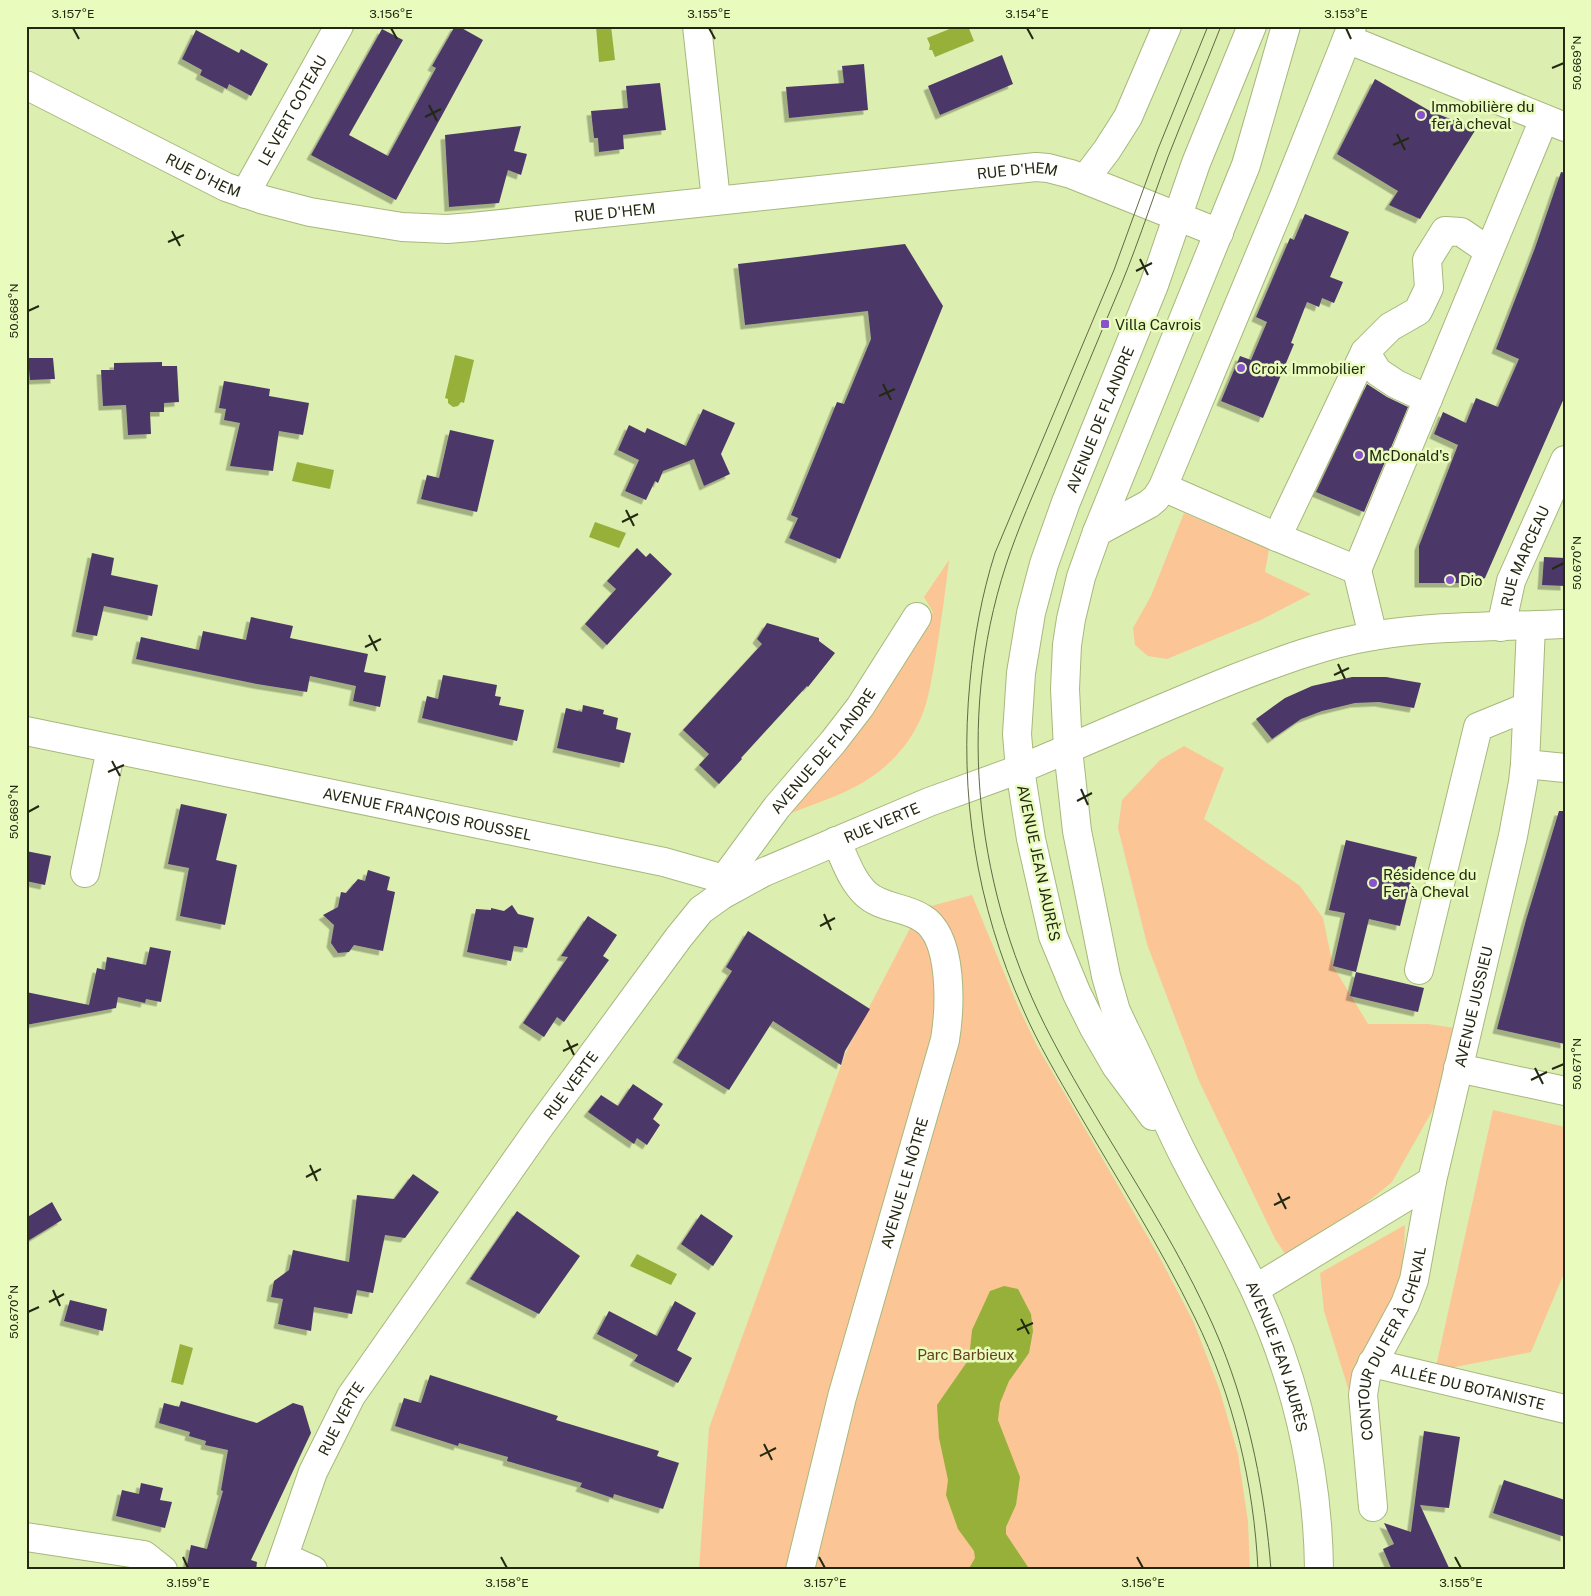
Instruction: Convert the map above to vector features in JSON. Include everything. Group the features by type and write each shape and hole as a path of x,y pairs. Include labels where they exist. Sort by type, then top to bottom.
{"street":[{"name":"LE VERT COTEAU","path":"246,194 339,26"},
{"path":"697,26 716,200"},
{"path":"1085,179 1107,150 1128,117 1166,26"},
{"name":"AVENUE DE FLANDRE","path":"1020,769 1017,734 1019,693 1031,613 1042,572 1060,520 1154,285 1196,163 1252,26"},
{"path":"1068,749 1064,689 1067,645 1075,600 1086,560 1246,165 1286,26"},
{"path":"1060,520 1097,532 1149,504 1156,498 1163,486 1283,199 1350,33 1554,123 1490,251 1357,570 1373,636"},
{"name":"RUE D'HEM","path":"26,85 226,187 264,200 310,212 402,227 447,229 1022,168 1053,169 1085,179 1219,233"},
{"path":"1277,537 1365,352 1390,327 1418,311 1429,288 1427,260 1445,231 1461,232 1490,251"},
{"path":"1365,352 1378,372 1396,384 1428,399"},
{"name":"RUE MARCEAU","path":"1501,627 1512,581 1565,460"},
{"path":"1163,486 1277,537 1357,570"},
{"name":"AVENUE DE FLANDRE","path":"733,882 777,807 833,742 860,707 917,617"},
{"name":"RUE VERTE","path":"281,1563 305,1492 320,1456 351,1396 382,1349 541,1125 679,937 701,910 733,882 764,872 929,802 1020,769 1166,705 1280,661 1321,648 1373,636 1441,629 1565,624"},
{"name":"AVENUE JUSSIEU","path":"1432,1181 1520,799 1525,764 1531,626"},
{"path":"1419,970 1478,726 1527,707"},
{"name":"AVENUE FRANÇOIS ROUSSEL","path":"26,730 664,862 733,882"},
{"path":"85,873 112,749"},
{"name":"AVENUE JEAN JAURÈS","path":"1068,749 1079,846 1106,976 1116,1011 1185,1160 1239,1258 1283,1362 1305,1436 1310,1460 1317,1515 1319,1570"},
{"path":"1525,764 1565,768"},
{"name":"AVENUE JEAN JAURÈS","path":"1020,769 1031,839 1053,936 1071,981 1091,1022 1116,1066 1185,1160"},
{"name":"AVENUE LE NÔTRE","path":"800,1570 842,1397 945,1040 949,1002 943,954 935,932 922,917 874,900 867,895 854,878 836,841"},
{"path":"1458,1068 1565,1091"},
{"path":"1254,1290 1432,1181"},
{"name":"CONTOUR DU FER À CHEVAL","path":"1373,1507 1363,1395 1366,1376 1405,1304 1414,1280 1432,1181"},
{"name":"ALLÉE DU BOTANISTE","path":"1372,1364 1565,1409"},
{"path":"26,1537 144,1555 163,1570"},
{"path":"281,1563 313,1570"}],"green space":[{"path":"1184,513 1269,549 1265,572 1311,594 1261,620 1167,659 1148,656 1135,645 1133,628 1151,596"},
{"path":"949,560 929,690 920,721 912,735 891,761 863,783 782,817 880,697 933,612 924,597"},
{"path":"1184,746 1224,768 1204,819 1300,886 1323,918 1333,966 1368,1024 1428,1024 1455,1028 1435,1106 1392,1182 1336,1228 1288,1258 1275,1239 1199,1081 1147,944 1118,828 1122,800 1160,760"},
{"name":"Parc Barbieux","path":"972,895 1017,1004 1037,1046 1160,1258 1194,1323 1219,1388 1238,1454 1248,1522 1250,1570 699,1570 709,1428 846,1052 920,909"},
{"path":"1493,1110 1565,1127 1565,1271 1531,1352 1435,1371"},
{"path":"1405,1225 1403,1271 1396,1296 1359,1358 1356,1380 1349,1391 1324,1311 1320,1273"}],"shaded area":[{"path":"596,26 611,26 615,60 599,62"},
{"path":"957,26 968,26 974,41 935,57 932,50 929,50 930,45 927,38"},
{"path":"455,355 474,360 464,403 461,402 458,406 453,407 448,403 448,399 445,398"},
{"path":"297,462 334,470 330,489 292,481"},
{"path":"595,522 626,533 619,548 589,537"},
{"path":"637,1254 677,1274 671,1285 630,1266"},
{"path":"1004,1286 1018,1289 1031,1314 1033,1331 1029,1353 1009,1381 1000,1403 998,1420 1020,1477 1016,1505 1006,1527 1006,1534 1030,1570 968,1570 975,1558 974,1551 958,1529 946,1495 948,1480 939,1438 937,1405 969,1359 972,1330 990,1291"},
{"path":"180,1344 193,1348 183,1385 171,1382"}],"building":[{"path":"455,26 483,40 396,200 311,155 382,29 403,40 349,135 388,156 436,68 432,66"},
{"path":"196,30 239,53 241,49 268,64 251,96 229,84 227,89 200,75 202,70 182,59"},
{"path":"1002,55 1013,84 940,115 928,86"},
{"path":"864,64 868,110 789,118 786,87 844,83 842,66"},
{"path":"1375,79 1430,111 1476,129 1420,219 1389,205 1398,191 1337,154"},
{"path":"660,83 666,130 623,135 624,149 599,152 598,138 594,138 591,111 628,108 626,86"},
{"path":"521,126 514,151 527,154 521,175 508,170 499,203 449,207 445,135"},
{"path":"1561,172 1565,173 1565,396 1485,578 1475,583 1419,583 1419,546 1458,445 1434,434 1443,412 1466,423 1476,398 1498,407 1519,359 1496,349 1535,248"},
{"path":"1305,214 1349,232 1330,277 1343,282 1334,303 1322,298 1319,307 1307,302 1291,343 1294,344 1263,418 1221,401 1240,356 1251,360 1267,322 1256,317 1290,238 1294,240"},
{"path":"905,244 943,306 840,559 789,538 798,518 791,515 837,402 844,404 871,339 868,311 745,325 738,264"},
{"path":"28,358 53,358 55,379 30,380"},
{"path":"162,362 162,366 177,366 179,402 164,403 164,412 150,412 151,434 128,435 126,405 103,406 101,370 114,370 114,363"},
{"path":"224,381 270,389 269,396 309,403 303,435 279,431 273,471 230,466 240,423 224,420 226,409 219,408"},
{"name":"McDonald's","path":"1367,384 1387,397 1408,407 1364,512 1316,492"},
{"path":"703,409 735,423 721,454 730,474 704,486 694,459 663,471 658,483 655,481 646,500 625,491 639,460 618,450 629,425 645,433 647,428 686,446"},
{"path":"450,430 494,440 477,512 421,499 427,475 439,478"},
{"path":"637,548 646,557 650,553 672,574 607,645 585,624 616,589 607,581"},
{"path":"92,553 114,558 111,575 158,585 152,616 104,606 97,636 76,632"},
{"path":"1544,557 1565,558 1565,586 1542,585"},
{"path":"251,617 293,626 290,638 368,654 364,672 386,676 380,707 353,701 356,686 310,676 307,692 257,684 136,659 141,637 199,650 203,631 246,640"},
{"path":"767,623 819,638 819,641 835,653 808,687 719,784 699,765 709,754 683,730 762,644 757,639"},
{"path":"443,675 497,685 495,696 501,697 499,705 524,710 517,741 422,718 427,696 438,699"},
{"path":"1352,677 1386,677 1421,683 1414,708 1379,702 1355,703 1322,711 1301,719 1272,739 1256,719 1285,698 1312,686"},
{"path":"583,705 604,710 603,714 618,718 616,729 631,733 624,763 557,748 566,708 582,712"},
{"path":"181,804 227,814 216,860 237,865 225,925 180,916 189,868 168,864"},
{"path":"1559,811 1565,811 1565,1044 1497,1029 1526,920"},
{"name":"Résidence du Fer à Cheval","path":"1346,840 1417,857 1400,926 1369,919 1356,972 1333,966 1345,913 1329,910"},
{"path":"26,851 51,856 45,885 26,881"},
{"path":"368,870 390,877 387,890 395,892 383,951 354,945 349,952 338,953 331,943 334,925 323,915 338,907 341,892 346,893 358,879 365,881"},
{"path":"512,905 518,914 534,918 527,948 514,946 511,961 467,952 476,909 491,910 491,908 504,911"},
{"path":"588,916 617,935 603,956 609,960 564,1022 557,1017 544,1037 523,1023 568,957 561,956"},
{"path":"748,931 870,1009 845,1051 841,1065 773,1021 729,1090 677,1058 732,971 726,967"},
{"path":"150,947 171,951 161,1002 146,999 145,1003 118,997 116,1008 26,1025 26,992 89,1005 97,968 105,970 107,957 146,965"},
{"path":"1356,972 1424,988 1418,1012 1350,996"},
{"path":"633,1084 663,1104 653,1119 660,1125 647,1145 637,1138 634,1144 588,1112 601,1095 618,1106"},
{"path":"413,1174 439,1192 405,1238 385,1235 373,1293 357,1290 352,1314 314,1307 311,1331 278,1324 283,1299 271,1297 274,1281 289,1270 293,1250 349,1262 357,1195 394,1199"},
{"path":"52,1202 62,1220 26,1242 26,1218"},
{"path":"517,1211 580,1256 539,1314 470,1279"},
{"path":"701,1214 733,1236 713,1266 681,1244"},
{"path":"70,1300 107,1309 103,1331 64,1321"},
{"path":"675,1301 696,1313 677,1350 692,1358 678,1383 634,1361 638,1355 597,1334 609,1311 657,1336"},
{"path":"430,1375 558,1416 556,1420 659,1451 657,1456 679,1463 663,1509 614,1494 613,1498 580,1487 582,1483 507,1461 508,1457 459,1443 458,1446 395,1426 404,1398 421,1403"},
{"path":"181,1401 257,1423 293,1403 303,1406 311,1433 251,1560 257,1562 256,1570 186,1570 191,1545 207,1549 223,1491 221,1490 228,1450 205,1445 206,1441 189,1436 190,1432 159,1423 164,1403 179,1407"},
{"path":"1424,1431 1460,1437 1449,1508 1420,1505 1450,1570 1392,1570 1383,1549 1394,1544 1384,1523 1411,1532"},
{"path":"1504,1480 1565,1500 1565,1537 1493,1513"},
{"path":"141,1483 163,1488 160,1500 172,1502 165,1528 116,1516 122,1490 139,1494"}],"tram line":[{"path":"1208,26 1158,149 1114,270 990,568 979,616 970,681 967,766 975,848 983,889 993,929 1007,969 1023,1009 1042,1048 1167,1265 1208,1347 1231,1409 1239,1441 1252,1505 1258,1570"},
{"path":"1221,26 1168,157 1121,286 1026,511 1006,565 990,624 981,685 978,746 981,807 991,867 1006,927 1026,984 1052,1039 1073,1077 1184,1266 1221,1344 1240,1399 1255,1455 1265,1512 1271,1570"}],"place":[{"name":"Immobilière du fer à cheval","path":"1421,115"},
{"name":"Villa Cavrois","path":"1105,324"},
{"name":"Croix Immobilier","path":"1241,368"},
{"name":"McDonald's","path":"1359,455"},
{"name":"Dio","path":"1450,580"},
{"name":"Résidence du Fer à Cheval","path":"1373,883"}]}
